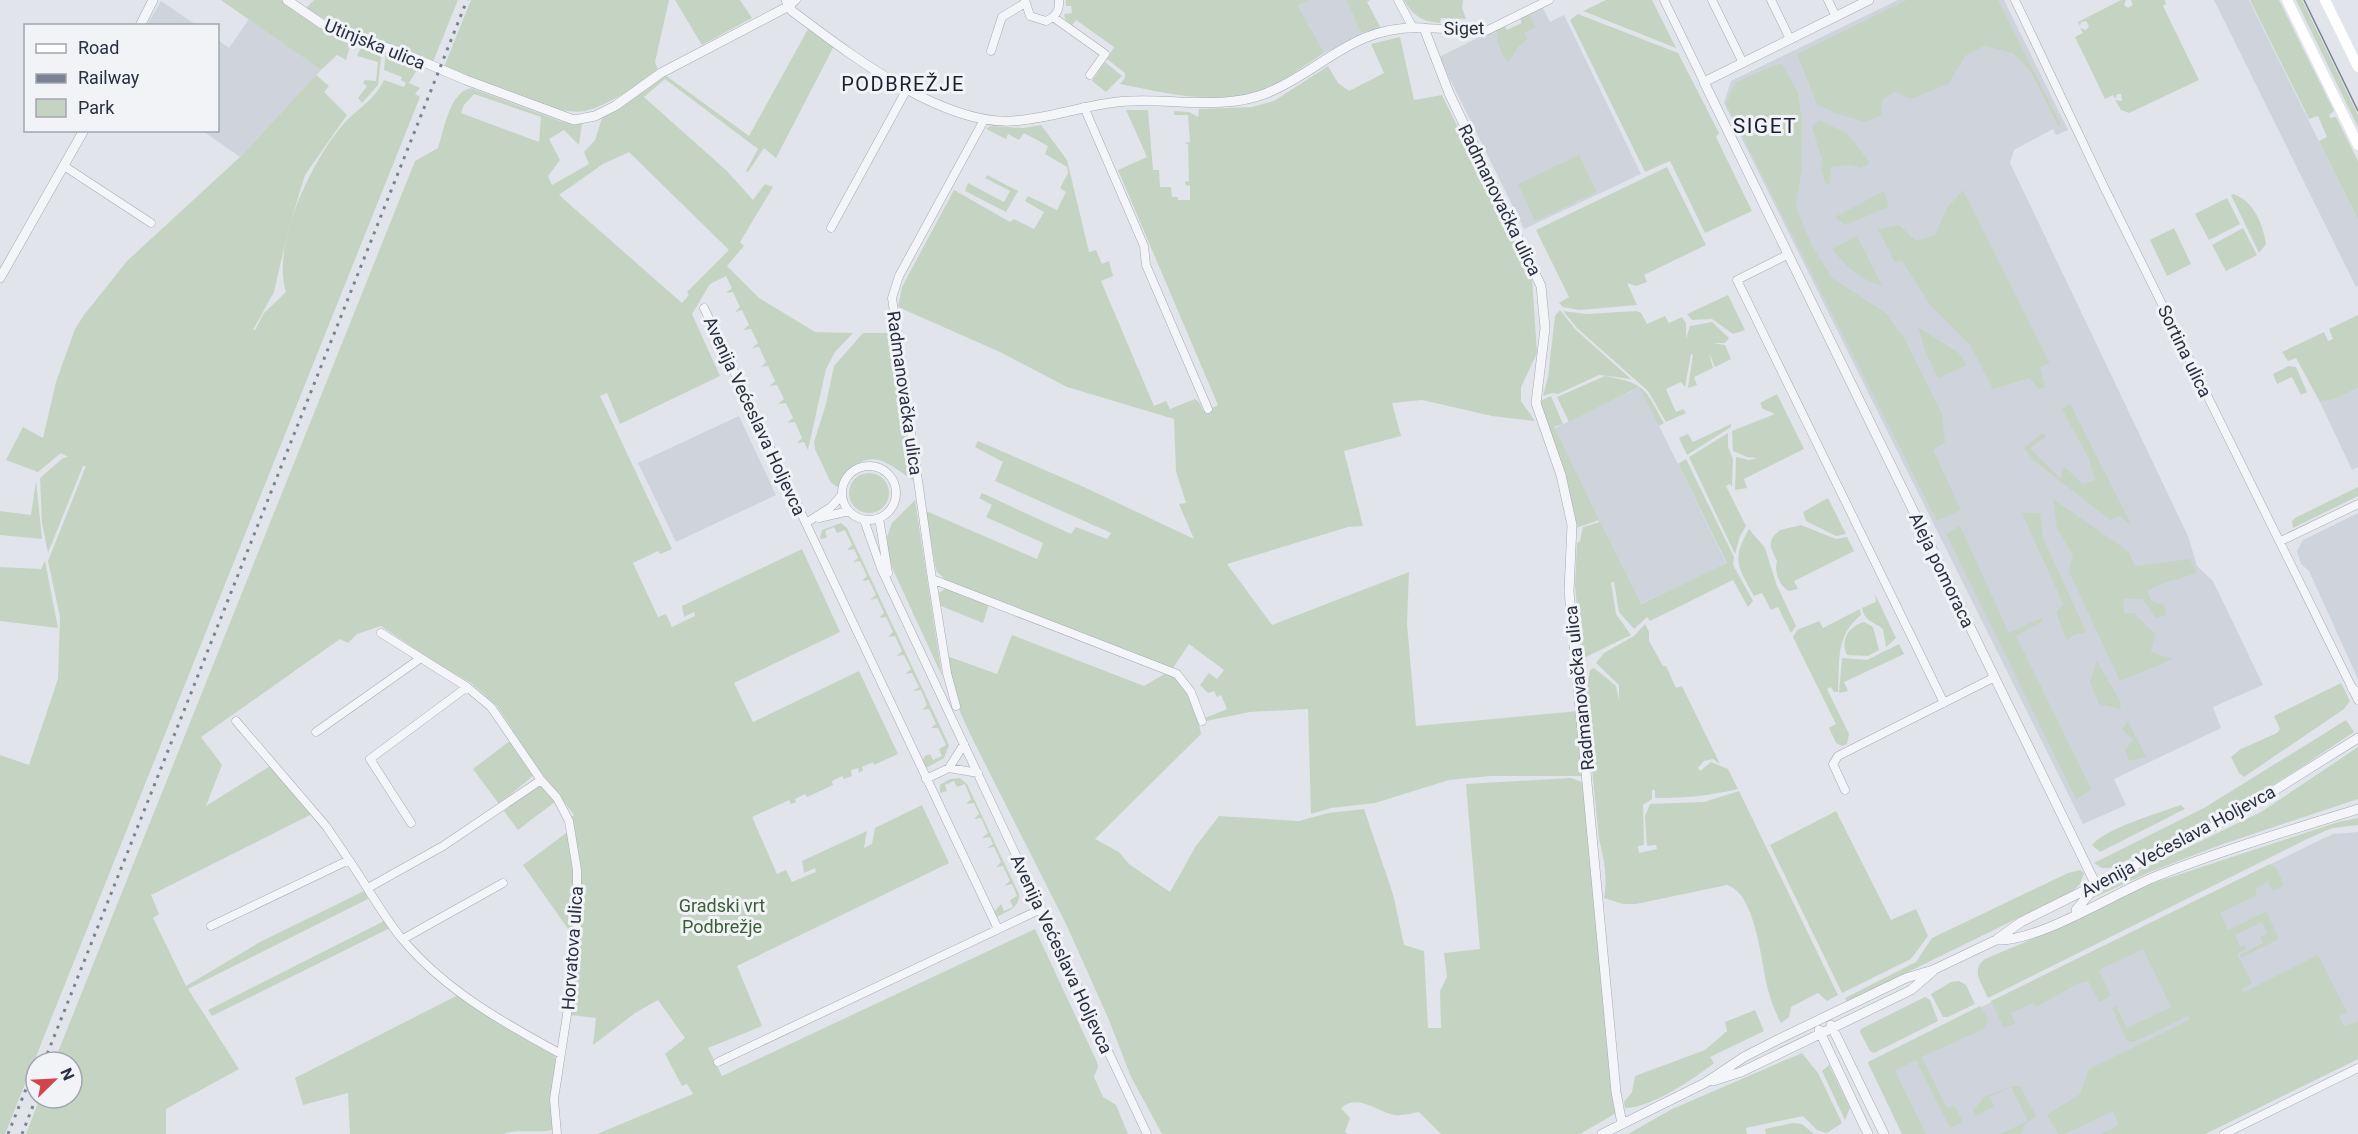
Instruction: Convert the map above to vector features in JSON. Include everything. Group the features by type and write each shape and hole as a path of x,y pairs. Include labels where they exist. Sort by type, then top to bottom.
{"main road":[{"path":"2287,0 2358,145"},
{"path":"2325,0 2358,67"}],"street":[{"path":"141,24 153,0"},
{"name":"Utinjska ulica","path":"287,0 322,24 400,52 559,116 583,118 615,106 661,73 790,2"},
{"path":"991,51 1002,17 1014,7 1025,2 1026,11 1034,19 1046,21 1058,10 1059,0"},
{"path":"1398,0 1413,28"},
{"name":"Siget","path":"1424,28 1490,30 1534,3 1549,0"},
{"name":"Aleja pomoraca","path":"1664,0 2096,885"},
{"path":"1712,0 1743,63"},
{"path":"1771,0 1790,39"},
{"path":"1828,0 1836,17"},
{"path":"1704,82 1869,0"},
{"name":"Sortina ulica","path":"2015,0 2175,332 2270,524 2281,541 2358,700"},
{"path":"790,2 860,62 907,89 984,120 1016,121 1124,101 1221,102 1251,99 1282,87 1349,44 1413,28 1424,28"},
{"path":"1053,17 1105,54 1090,75"},
{"name":"Radmanovačka ulica","path":"1424,28 1449,93 1541,286 1545,328 1536,403 1561,475 1572,525 1569,591 1616,1092 1622,1124"},
{"path":"831,228 907,89"},
{"path":"1084,107 1144,246 1146,265 1208,409"},
{"name":"Radmanovačka ulica","path":"956,706 932,579 892,298 899,276 984,120"},
{"path":"0,278 83,132"},
{"path":"64,166 151,223"},
{"path":"1788,255 1737,280 1944,703"},
{"name":"Avenija Većeslava Holjevca","path":"704,308 998,929"},
{"path":"861,467 879,468 892,480 895,498 887,513 879,518 864,520 849,511 842,495 847,478 861,467"},
{"name":"Avenija Većeslava Holjevca","path":"815,519 842,495"},
{"path":"2281,541 2358,504"},
{"name":"Avenija Većeslava Holjevca","path":"806,523 849,511"},
{"name":"Avenija Većeslava Holjevca","path":"879,518 886,566 892,588"},
{"name":"Avenija Većeslava Holjevca","path":"864,520 881,568 1147,1134"},
{"path":"932,579 1177,674 1191,692 1202,721"},
{"name":"Horvatova ulica","path":"381,633 467,687 491,707 541,780 557,798 569,822 577,870 577,924 555,1099 557,1134"},
{"path":"316,732 421,658"},
{"path":"1845,790 1834,767 1836,757 1995,677"},
{"path":"411,823 370,759 467,687"},
{"path":"236,721 326,826 403,939 445,981 489,1014 561,1054"},
{"name":"Avenija Većeslava Holjevca","path":"1602,1134 1705,1083 1756,1051 1906,978 1933,970 1996,940 2021,922 2232,817 2358,738"},
{"path":"926,779 949,768 964,744"},
{"path":"949,768 978,773"},
{"path":"368,888 443,846 541,780"},
{"name":"Avenija Većeslava Holjevca","path":"1996,940 2029,935 2159,875 2260,839 2358,809"},
{"path":"211,926 349,860"},
{"path":"403,939 503,882"},
{"path":"2065,918 2080,907 2096,885"},
{"path":"718,1062 1041,909"},
{"name":"Avenija Većeslava Holjevca","path":"1705,1083 1741,1072 1911,990 1933,970"},
{"path":"1821,1019 1833,1028 1884,1134"},
{"path":"1821,1019 1820,1034 1868,1134"},
{"path":"2224,1134 2358,1068"}],"shaded area":[{"path":"1309,0 1346,0 1362,35 1324,53 1298,6"},
{"path":"1898,0 2004,0 2068,130 2056,135 2053,129 2014,150 2010,163 2188,536 2197,566 2213,581 2263,685 2213,707 2221,728 2114,779 2126,805 2083,824 1724,103 1731,81"},
{"path":"2214,0 2249,0 2358,220 2358,286 2356,287"},
{"path":"161,1 195,24 148,24"},
{"path":"1542,6 1550,22 1564,15 1641,174 1524,229 1439,57 1502,26 1507,30 1522,23 1520,18"},
{"path":"249,19 321,70 240,157 204,132 219,132 219,41 229,48"},
{"path":"1640,387 1727,564 1640,604 1553,429"},
{"path":"2358,388 2358,467 2352,470 2320,402 2335,399"},
{"path":"739,416 776,495 676,542 638,463"},
{"path":"2358,513 2358,679 2309,571 2301,564 2297,551 2303,540"},
{"path":"2358,832 2358,1059 2205,1134 1902,1134 1868,1063 2322,839 2333,834"}],"green space":[{"path":"221,0 281,0 313,23 352,41 382,49 378,85 362,103 358,98 367,86 363,83 365,80 376,81 378,62 357,56 361,47 351,43 346,60 337,55 321,70"},
{"path":"314,0 458,0 433,62 349,31 305,9"},
{"path":"471,0 669,0 655,62 658,70 613,100 585,111 554,109 514,96 444,67"},
{"path":"675,0 740,0 752,18 702,45"},
{"path":"1066,0 1309,0 1298,6 1324,53 1265,89 1230,97 1193,97 1120,84 1125,78 1125,73 1107,59 1114,47 1076,20 1072,25 1065,19 1064,14 1072,13 1071,6 1066,6"},
{"path":"1346,0 1370,0 1367,2 1381,28 1361,33"},
{"path":"1404,0 1463,0 1462,8 1466,19 1441,18 1440,23 1428,21 1414,14"},
{"path":"1606,0 1652,0 1676,48 1583,11"},
{"path":"1907,0 1998,0 2061,125 2058,126 2031,72 2013,53 1984,46 1965,56 1949,83 1911,99 1895,92 1882,100 1882,115 1865,122 1832,112 1817,104 1797,54"},
{"path":"2121,0 2126,0 2124,5 2128,8 2133,5 2131,0 2165,0 2166,4 2163,6 2199,80 2129,113 2121,110 2115,100 2122,101 2121,94 2117,94 2115,99 2113,95 2105,99 2075,37 2083,33 2080,28 2086,30 2089,26 2086,21 2081,22 2080,26 2078,22"},
{"path":"2250,0 2279,0 2334,111 2329,115 2330,118 2336,117 2358,161 2358,220 2319,141 2327,137 2318,116 2309,119"},
{"path":"2296,0 2302,0 2358,115 2358,127"},
{"path":"1528,12 1536,27 1524,33 1527,39 1518,47 1508,63 1501,50 1497,32 1499,27 1505,26 1507,30 1522,23 1520,18"},
{"path":"1578,14 1678,53 1719,133 1716,137 1752,211 1705,233 1670,161 1645,172 1570,20"},
{"name":"Gradski vrt Podbrežje","path":"808,29 833,47 776,158 764,148 748,172 746,171 758,149 665,79 644,97 727,171 753,200 765,184 773,187 740,242 744,246 727,266 759,298 815,332 853,333 835,352 826,369 808,450 804,442 797,443 802,438 795,422 787,423 793,418 786,403 778,404 784,399 777,385 770,386 775,381 768,366 761,367 766,362 759,347 752,348 758,343 751,329 743,330 749,325 742,310 735,312 740,307 733,292 726,293 732,288 726,276 710,284 692,314 720,376 620,424 607,393 600,396 672,549 660,554 658,551 633,563 658,617 666,614 672,627 695,616 694,612 684,617 682,606 802,549 840,632 734,683 753,722 859,671 898,754 874,765 873,762 862,767 863,770 859,773 858,768 851,770 852,776 844,779 842,776 832,781 833,785 807,797 805,794 795,799 796,802 791,804 789,800 752,817 777,874 786,870 792,882 816,872 815,868 804,873 802,861 867,831 864,848 872,844 875,828 922,805 949,863 737,966 762,1026 708,1048 722,1076 1035,929 1097,1062 1098,1067 1094,1077 1103,1097 1116,1105 1128,1134 597,1134 693,1094 687,1084 682,1086 665,1054 685,1038 658,1000 635,1013 593,1045 596,1018 570,1015 580,916 579,866 571,817 574,815 536,766 497,706 471,683 443,668 381,626 357,634 348,643 340,639 201,737 222,765 206,806 275,763 314,813 151,895 159,914 153,918 186,986 260,942 364,891 368,899 188,989 239,1069 166,1109 166,1134 26,1134 35,1110 84,1110 84,1050 59,1050 415,161 438,148 452,104 464,91 471,88 563,122 582,123 579,145 564,130 549,139 560,160 548,176 552,185 589,164 584,152 595,140 602,118 665,75 749,136","holes":["474,94 541,117 539,142 461,113 464,105","629,152 729,250 687,292 689,295 682,303 559,195 603,164"]},
{"path":"1400,37 1414,100 1442,95 1532,278 1537,353 1521,387 1521,401 1535,421 1492,416 1422,400 1392,403 1401,436 1344,451 1363,526 1348,527 1227,564 1272,625 1409,572 1407,624 1416,726 1579,711 1585,776 1490,776 1449,780 1375,803 1331,808 1311,814 1308,709 1250,712 1206,721 1205,718 1227,709 1221,695 1217,697 1214,691 1208,693 1200,685 1209,673 1217,679 1224,670 1189,644 1173,668 1165,666 947,581 937,572 926,511 1037,559 1043,543 986,517 992,505 979,498 982,493 1071,534 1076,527 1107,539 1111,533 995,481 1003,462 975,447 978,441 1084,487 1194,539 1179,504 1186,503 1176,471 1174,419 1067,387 1000,352 898,307 902,287 954,190 1010,222 1014,219 1034,229 1044,212 1025,201 1028,196 1057,210 1066,192 1060,188 1068,173 1067,167 1045,154 1048,146 1024,133 1019,140 1008,134 1006,139 986,129 990,126 1023,128 1041,125 1067,160 1089,252 1096,250 1102,264 1109,261 1113,276 1101,281 1154,406 1166,401 1170,409 1195,399 1204,412 1218,405 1118,170 1147,157 1126,110 1148,110 1153,170 1159,170 1160,187 1171,187 1172,197 1178,197 1178,200 1190,200 1190,186 1185,182 1189,181 1188,144 1184,143 1190,142 1188,115 1174,115 1174,111 1189,112 1198,117 1199,109 1252,107 1274,101 1328,66 1338,83 1349,91 1384,73 1371,44"},
{"path":"386,51 418,64 409,83 420,88 415,94 420,97 39,1050 24,1050 24,1087 5,1134 0,1134 0,755 29,765 58,679 60,617 48,561 86,466 83,466 48,553 42,523 40,478 63,458 68,457 61,453 38,472 6,460 23,427 43,438 56,382 75,329 127,261 240,157 316,75 329,86 324,92 347,115 305,175 288,231 274,292 253,330 255,330 264,313 286,292 283,273 284,251 289,229 306,183 329,142 346,121 370,99 384,80 404,87 406,83 401,80 402,77 384,70"},
{"path":"1105,62 1122,76 1106,92 1092,81"},
{"path":"1782,64 1798,93 1802,123 1802,165 1796,207 1812,246 1832,278 1887,314 1904,338 1942,414 1945,443 1933,450 1961,510 1937,521 1726,104 1735,83 1774,65"},
{"path":"1819,120 1848,134 1870,163 1861,168 1851,165 1831,167 1830,184 1826,185 1821,170 1822,159 1812,127"},
{"path":"1579,155 1597,192 1535,221 1518,184"},
{"path":"1667,167 1706,245 1644,275 1647,282 1636,286 1627,283 1637,305 1580,310 1563,307 1559,303 1569,297 1536,230"},
{"path":"987,175 1018,191 1006,212 965,191 968,183 1004,202 1010,191 985,178"},
{"path":"1963,190 2050,364 2040,367 2045,387 2039,389 2029,378 1993,389 1970,345 1930,305 1902,261 1895,262 1878,229 1899,225 1916,241 1935,235 1947,208"},
{"path":"1884,191 1889,207 1845,225 1835,217"},
{"path":"2234,194 2252,208 2263,229 2266,244 2259,253 2231,195"},
{"path":"2227,198 2240,224 2209,240 2195,214"},
{"path":"2174,228 2191,264 2167,276 2150,240"},
{"path":"2243,228 2257,255 2226,271 2212,245"},
{"path":"1857,236 1882,286 1854,272 1832,249"},
{"path":"1728,295 1745,330 1733,334 1712,319 1692,320 1687,314"},
{"path":"1560,310 1576,330 1631,379 1599,375 1558,394 1543,396 1548,377 1555,316"},
{"path":"1563,311 1586,314 1636,311 1641,313 1647,324 1665,316 1669,323 1682,317 1686,323 1686,339 1690,326 1712,322 1729,338 1725,343 1713,343 1725,345 1731,359 1715,367 1709,353 1713,368 1694,377 1697,385 1688,388 1693,355 1691,354 1685,387 1681,382 1666,389 1676,412 1683,409 1686,413 1666,422 1648,391 1577,328"},
{"path":"2358,315 2358,388 2335,399 2320,402 2296,358 2288,361 2282,352 2324,332 2328,341 2333,339 2329,329"},
{"path":"1918,327 1959,353 1967,365 1938,378 1925,351"},
{"path":"863,333 894,333 892,343 906,408 913,480 888,464 872,459 859,463 849,471 839,488 831,483 814,442 826,404 834,366"},
{"path":"2289,366 2296,367 2307,392 2301,395 2292,377 2277,384 2273,374"},
{"path":"1605,376 1629,382 1637,385 1643,389 1664,423 1659,426 1639,387 1569,422 1557,397"},
{"path":"1777,394 1804,449 1744,479 1747,488 1735,490 1736,457 1749,460 1757,458 1747,457 1733,451 1732,431 1775,414 1763,409 1760,403"},
{"path":"1551,396 1563,424 1554,427 1599,520 1576,528 1540,401"},
{"path":"2070,404 2132,526 2120,516 2110,520 2033,460 2024,448 2043,433 2046,437 2030,448 2060,478 2064,467 2083,484 2095,480 2088,457 2062,409"},
{"path":"1731,424 1731,427 1687,455 1679,438 1688,434 1693,442"},
{"path":"1728,433 1728,447 1733,459 1732,487 1730,484 1726,486 1746,526 1740,536 1735,554 1689,457"},
{"path":"1686,459 1734,557 1733,565 1753,601 1748,607 1733,580 1650,621 1647,617 1634,629 1619,612 1614,582 1611,582 1616,614 1631,635 1582,659 1575,586 1577,543 1580,541 1583,527 1600,522 1641,604 1727,563 1678,464"},
{"path":"869,473 883,479 889,493 883,507 869,513 855,507 849,493 855,479"},
{"path":"36,481 42,539 0,535 0,511 31,515"},
{"path":"2358,487 2358,496 2293,528 2292,521 2295,518"},
{"path":"1828,498 1846,534 1836,536 1806,521 1803,512"},
{"path":"2053,499 2128,551 2135,566 2190,559 2197,573 2161,584 2147,591 2152,601 2164,605 2166,615 2156,618 2142,599 2123,599 2124,613 2134,613 2155,634 2151,652 2173,659 2120,681 2069,572 2073,555 2057,528"},
{"path":"915,500 942,676 883,548 892,523"},
{"path":"2022,513 2040,513 2043,538 2086,632 2073,635 2067,641 2056,612 2063,604"},
{"path":"841,523 847,528 949,745 944,758 926,768 923,760 925,756 930,754 933,760 942,756 939,749 946,745 938,728 931,728 936,724 929,709 922,710 927,705 921,690 913,691 919,687 912,673 905,674 911,669 904,655 897,656 902,651 895,636 888,637 893,632 886,617 879,618 884,613 877,598 870,600 876,595 869,580 862,581 867,576 860,561 853,562 858,558 854,549 847,550 852,545 845,530 837,533 834,527 825,531 827,538 820,539 822,530"},
{"path":"1801,525 1836,539 1847,537 1854,551 1794,581 1798,589 1789,591 1782,586 1778,578 1777,561 1771,548 1771,542 1780,530"},
{"path":"1960,526 2009,633 2041,618 2043,621 2016,636 2092,790 2076,799 1946,534"},
{"path":"1749,529 1765,548 1777,586 1796,626 1791,633 1778,607 1771,610 1762,593 1754,596 1744,578 1738,556"},
{"path":"45,561 58,628 0,621 0,567 41,569"},
{"path":"946,588 989,604 983,623 941,606 939,593"},
{"path":"1875,594 1896,638 1886,647 1883,629 1867,619 1862,608 1876,602"},
{"path":"1860,609 1861,615 1853,623 1843,640 1839,660 1838,692 1834,692 1831,687 1827,689 1849,734 1847,744 1842,746 1836,743 1829,728 1836,724 1793,637 1797,630 1819,621 1823,628"},
{"path":"1864,622 1873,627 1879,650 1868,656 1847,655 1844,644 1847,634 1854,626"},
{"path":"1645,624 1649,632 1649,641 1663,666 1666,666 1676,688 1682,686 1720,764 1713,759 1704,761 1698,768 1700,771 1711,762 1728,769 1738,789 1707,795 1666,798 1655,798 1655,790 1652,790 1652,799 1643,805 1644,845 1638,846 1639,853 1657,849 1656,845 1647,846 1645,816 1650,804 1704,802 1739,791 1838,995 1827,1001 1818,993 1791,1007 1789,1017 1781,1023 1769,993 1751,916 1737,891 1727,885 1636,904 1623,904 1604,898 1605,868 1599,839 1585,699 1590,670 1594,668 1616,686 1619,700 1619,685 1596,663 1604,653 1634,636"},
{"path":"1012,635 1144,686 1166,673 1180,683 1191,698 1201,734 1095,839 1119,852 1129,864 1170,892 1196,846 1219,816 1299,821 1328,813 1364,809 1393,894 1404,945 1424,951 1428,1028 1441,1028 1440,991 1447,977 1444,953 1480,949 1466,784 1571,778 1585,783 1608,1056 1616,1113 1580,1134 1441,1134 1419,1112 1395,1115 1355,1102 1341,1108 1350,1118 1345,1132 1348,1134 1162,1134 1131,1077 1109,1020 1066,924 957,705 947,656 997,674"},
{"path":"1899,644 1904,654 1844,682 1848,691 1839,693 1842,658 1867,660"},
{"path":"2097,661 2121,703 2120,709 2099,704 2090,682"},
{"path":"2341,683 2350,701 2344,709 2244,777 2239,773 2231,757 2241,749 2277,733 2280,729 2274,716"},
{"path":"2346,720 2354,732 2226,814 2110,868 2102,868 2094,863 2204,808"},
{"path":"2128,721 2146,757 2129,761 2125,750 2133,740 2122,729"},
{"path":"511,740 533,776 499,804 473,769"},
{"path":"2358,747 2358,799 2223,844 2150,872 2093,898 2097,891 2261,812"},
{"path":"960,778 967,784 1019,894 1018,903 1009,911 997,917 994,912 1001,904 1004,911 1013,907 1010,900 1017,896 1012,884 1004,886 1010,881 1003,866 996,867 1001,862 994,847 987,848 993,844 990,837 982,838 988,833 981,818 974,819 979,814 974,803 966,804 971,799 965,784 957,787 954,781 945,785 947,791 940,793 940,785 950,779"},
{"path":"540,783 556,801 518,830 504,811"},
{"path":"2181,805 2185,809 2100,852 2092,845 2098,839 2120,827"},
{"path":"1836,811 1891,920 1916,909 1928,936 1911,959 1842,993 1770,845"},
{"path":"2358,818 2358,825 2332,828 2307,839 1988,998 1980,982 1978,968 1985,959 2044,934 2141,887 2338,822"},
{"path":"569,831 575,888 573,936 523,865"},
{"path":"2270,864 2277,869 2284,886 2273,891 2268,882 2255,889 2257,895 2220,913 2228,930 2266,911 2279,939 2241,958 2240,955 2263,943 2260,937 2267,933 2262,922 2235,935 2240,947 2244,945 2246,949 2237,954 2252,983 2242,989 2244,992 2318,955 2347,1012 2339,1016 2344,1026 2358,1022 2358,1059 2205,1134 2101,1134 2119,1125 2113,1111 2065,1134 2058,1134 2047,1115 2080,1094 2089,1069 2189,1020 2188,1016 2134,1042 2127,1041 2112,1008 2116,1006 2127,1028 2171,1007 2143,949 2099,970 2111,996 2099,1002 2088,981 2077,984 2036,1007 2033,1003 2011,1013 2015,1023 2004,1028 1991,1001"},
{"path":"2080,870 2084,873 2080,884 2073,891 1847,1002 1845,998 1916,962 1932,938 2068,873"},
{"path":"384,921 390,928 212,1016 208,1010"},
{"path":"1959,981 1966,985 1975,1004 1948,1017 1943,1017 1931,994 1951,982"},
{"path":"458,995 553,1053 556,1059 552,1130 515,1131 503,1134 350,1134 348,1093 303,1105 295,1078"},
{"path":"1925,997 1930,1000 1938,1021 1874,1053 1870,1051 1860,1032 1861,1029"},
{"path":"1980,1006 1988,1018 1985,1028 1922,1057 1947,1108 1954,1105 1963,1122 1950,1128 1916,1060 1895,1071 1926,1134 1902,1134 1868,1062"},
{"path":"1755,1010 1764,1031 1710,1057 1714,1063 1672,1092 1647,1103 1625,1108 1624,1102 1632,1092 1635,1076 1705,1050 1727,1031 1725,1022"},
{"path":"1802,1053 1818,1073 1842,1123 1827,1133 1817,1130 1803,1116 1746,1128 1747,1134 1628,1134 1672,1109"},
{"path":"1829,1065 1850,1108 1845,1120 1822,1071"},
{"path":"2013,1086 2020,1086 2036,1116 2024,1125 2021,1134 2000,1134 2028,1121 2011,1087 1990,1097 1994,1107 1975,1116 1973,1111 1984,1097"},
{"path":"1793,1123 1802,1124 1814,1134 1766,1134 1765,1129"}],"tram line":[{"path":"2304,0 2358,111"}],"railway":[{"path":"49,1050 467,0"},
{"path":"8,1134 24,1094"},
{"path":"22,1134 31,1110"}],"district":[{"name":"PODBREŽJE","path":"903,84"},
{"name":"SIGET","path":"1765,126"}]}
